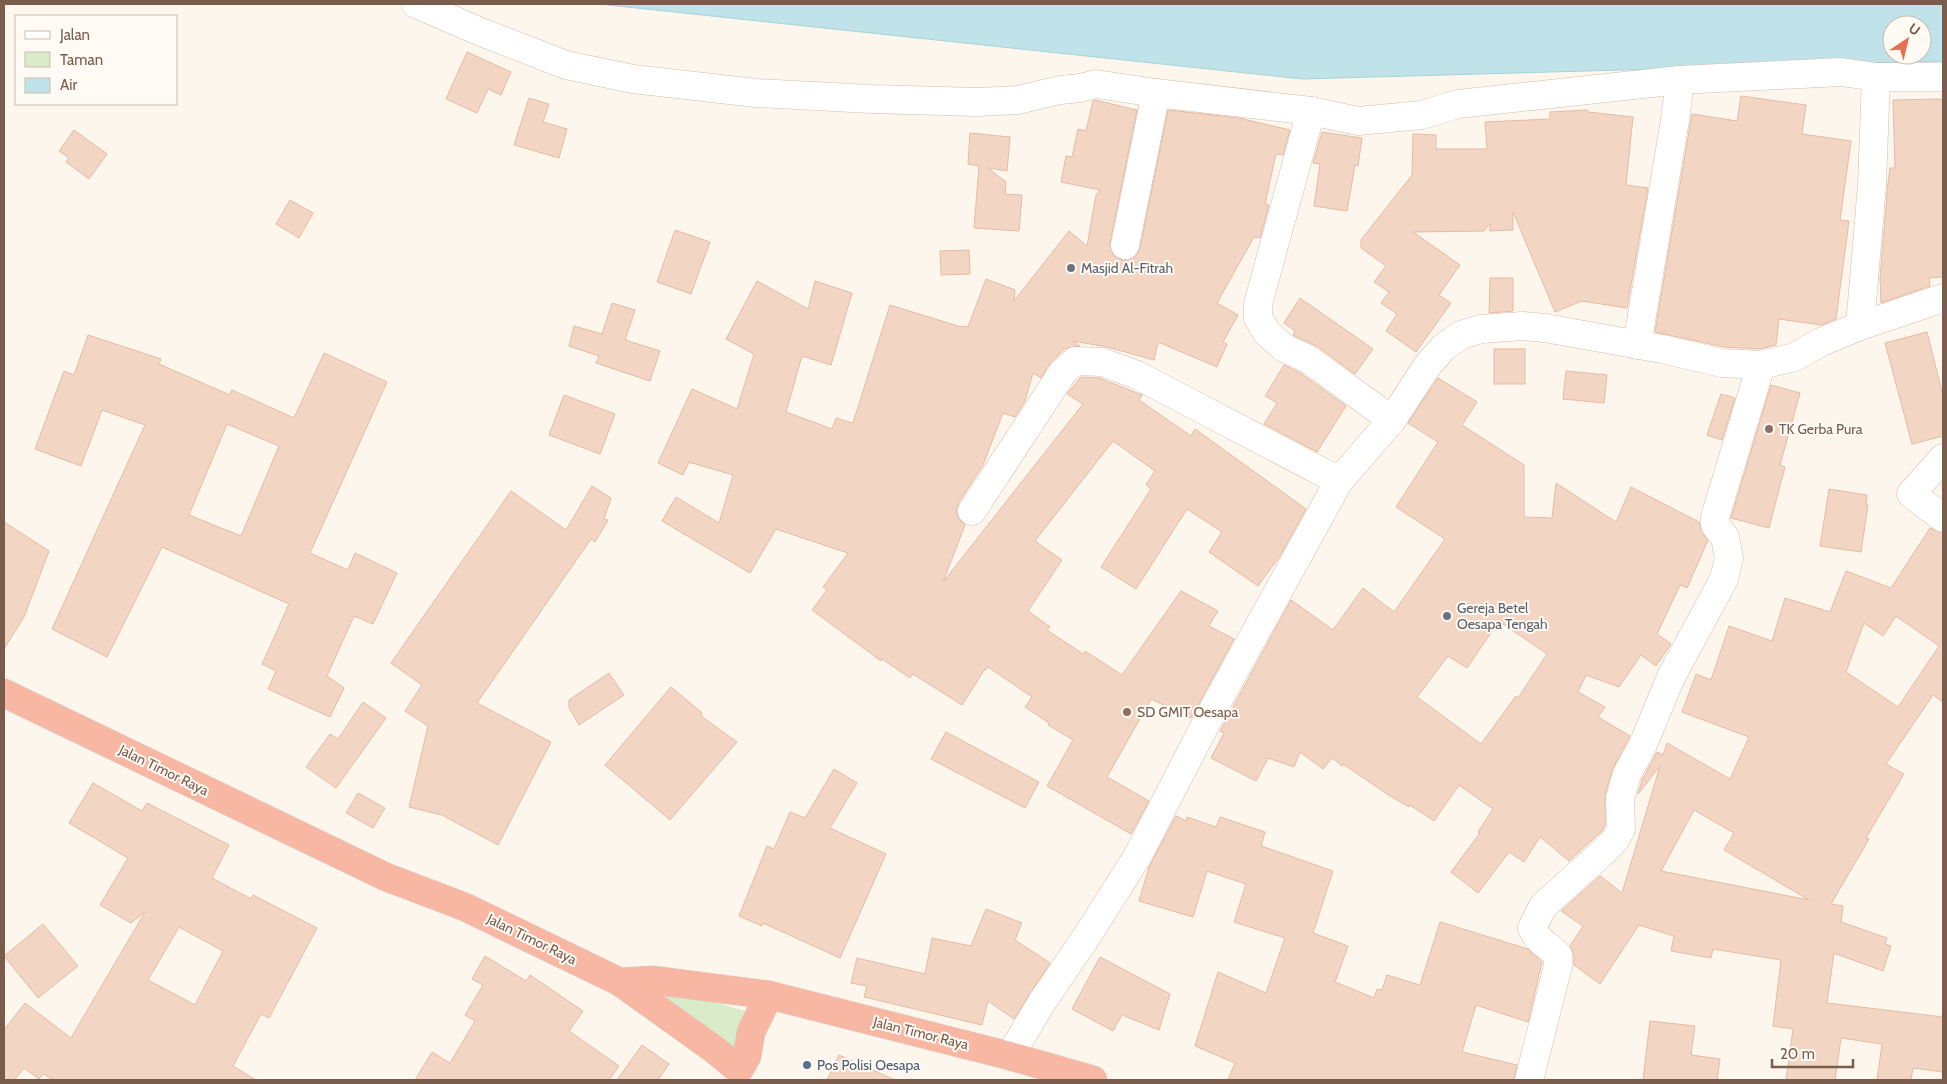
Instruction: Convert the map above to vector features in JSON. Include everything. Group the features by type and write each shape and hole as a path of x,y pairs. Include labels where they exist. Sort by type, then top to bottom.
{"highway":[{"name":"Jalan Timor Raya","path":"4,692 386,877 465,907 620,982 652,980 769,995 1010,1056 1092,1080"},
{"path":"620,982 715,1050 738,1070 747,1056 751,1032 769,995"}],"street":[{"path":"416,4 566,65 633,79 756,93 958,102 1018,100 1096,84 1311,111 1358,121 1422,115 1458,104 1680,80 1841,72 1876,77 1943,77"},
{"path":"1860,326 1872,185 1876,77"},
{"path":"1637,345 1680,80"},
{"path":"1125,245 1156,93"},
{"path":"1311,111 1258,304 1258,318 1267,333 1284,348 1308,359 1392,420"},
{"path":"1010,1056 1042,1002 1137,857 1216,706 1339,481 1392,420 1427,366 1461,334 1481,329 1522,326 1546,328 1662,349 1722,363 1761,365 1795,357 1821,342 1860,326 1943,303"},
{"path":"972,511 1063,372 1075,361 1102,362 1137,375 1339,481"},
{"path":"1529,1080 1558,966 1558,955 1549,946 1539,942 1532,928 1544,906 1615,840 1621,829 1620,799 1628,774 1642,747 1671,677 1724,579 1729,558 1725,537 1715,525 1715,517 1761,365"},
{"path":"1943,458 1911,494 1943,518"}],"green space":[{"path":"629,978 774,1019 748,1064"}],"water":[{"path":"599,4 1943,4 1943,61 1932,61 1932,15 1882,15 1882,63 1302,79"}],"building":[{"path":"467,52 511,72 501,95 488,89 477,113 446,99"},
{"path":"1741,96 1806,105 1802,134 1851,141 1840,220 1849,221 1836,319 1821,325 1779,319 1776,345 1760,349 1724,347 1655,332 1692,114 1737,121"},
{"path":"529,98 549,104 543,122 567,129 559,158 514,145"},
{"path":"1943,99 1943,277 1929,278 1930,286 1881,303 1880,278 1888,183 1890,168 1895,168 1893,100"},
{"path":"1093,101 1137,110 1110,242 1110,249 1114,256 1122,260 1129,260 1136,256 1140,248 1168,110 1239,118 1290,130 1283,155 1276,154 1265,204 1269,205 1260,238 1254,237 1217,303 1238,315 1223,342 1227,344 1217,367 1158,342 1154,360 1107,347 1073,341 1080,346 1064,349 1050,363 1041,378 1033,373 1025,401 1015,417 1003,413 983,465 959,502 956,510 958,518 965,525 943,582 1083,404 1067,394 1081,377 1099,378 1142,395 1139,400 1191,436 1195,429 1306,509 1280,556 1258,586 1209,552 1222,532 1187,509 1136,589 1101,567 1151,489 1146,485 1155,471 1113,441 1035,541 1062,560 1028,611 1050,627 1047,630 1083,654 1085,651 1122,675 1181,591 1218,611 1209,626 1234,639 1191,718 1151,699 1107,777 1149,801 1131,834 1047,786 1073,740 1048,725 1049,723 1025,707 1032,697 988,667 962,705 913,674 910,678 882,659 881,661 812,610 827,590 823,587 848,553 776,529 750,573 662,521 676,497 719,523 733,475 689,462 683,475 658,463 692,389 737,409 754,354 726,339 757,281 808,309 815,281 852,293 831,365 802,356 786,412 832,429 836,418 853,423 890,305 961,327 968,327 986,279 1015,290 1014,301 1069,231 1087,246 1096,195 1100,190 1061,182 1066,156 1072,157 1078,129 1086,131"},
{"path":"1587,110 1588,112 1633,117 1626,185 1648,188 1627,308 1582,301 1555,312 1513,212 1513,230 1490,231 1490,223 1484,231 1413,232 1460,265 1439,295 1451,303 1416,352 1386,331 1397,314 1381,303 1389,292 1374,282 1386,266 1361,248 1361,240 1412,175 1413,134 1436,135 1436,149 1487,149 1485,122 1550,119 1550,112"},
{"path":"74,130 107,154 89,179 66,162 69,158 59,151"},
{"path":"1322,132 1362,138 1358,166 1355,165 1347,211 1314,206 1320,164 1313,163"},
{"path":"970,133 1010,137 1007,171 988,168 1006,182 1005,194 1022,195 1019,231 974,228 979,166 968,164"},
{"path":"290,200 313,213 299,238 276,224"},
{"path":"675,230 710,242 691,294 657,282"},
{"path":"969,250 970,274 941,275 940,251"},
{"path":"1490,278 1513,278 1513,311 1489,313"},
{"path":"1300,298 1373,349 1355,374 1317,346 1293,335 1295,331 1284,323"},
{"path":"612,303 635,310 625,340 660,351 650,381 596,363 599,356 569,346 574,326 602,334"},
{"path":"1927,332 1943,396 1943,436 1912,444 1885,343"},
{"path":"88,335 161,359 159,364 230,395 232,390 294,418 324,353 387,382 310,553 348,570 355,553 397,573 373,624 354,616 327,676 344,688 330,717 268,689 276,671 262,664 289,604 162,547 107,657 52,629 145,425 102,410 81,466 35,449 64,371 74,375","holes":["227,424 279,446 241,536 189,515"]},
{"path":"1494,349 1525,349 1525,384 1494,384"},
{"path":"1284,365 1300,373 1346,406 1317,452 1264,424 1277,403 1265,396"},
{"path":"1566,371 1607,375 1604,403 1563,399"},
{"path":"1438,378 1477,402 1462,425 1524,465 1524,517 1552,518 1556,483 1616,522 1631,487 1699,522 1703,534 1708,540 1687,588 1680,585 1657,634 1671,644 1656,666 1641,655 1619,687 1586,675 1578,692 1605,707 1598,717 1630,736 1612,770 1605,795 1605,825 1602,831 1569,861 1540,837 1524,862 1509,852 1478,893 1451,872 1480,833 1478,832 1493,809 1459,785 1434,821 1410,805 1409,807 1387,794 1332,758 1323,769 1300,752 1294,767 1268,758 1256,781 1211,758 1224,733 1220,731 1291,600 1333,630 1363,588 1394,612 1445,539 1396,507 1438,442 1408,423","holes":["1499,621 1547,654 1518,698 1516,696 1481,744 1417,697 1448,656 1467,668"]},
{"name":"TK Gerba Pura","path":"1771,385 1800,393 1780,465 1785,467 1769,528 1731,518"},
{"path":"1721,394 1735,398 1722,440 1707,435"},
{"path":"564,395 615,414 600,454 549,435"},
{"path":"592,486 611,498 604,519 608,520 595,542 591,539 477,703 551,742 498,845 442,815 409,807 428,726 405,711 422,685 391,663 511,491 566,530"},
{"path":"1829,489 1867,495 1866,505 1868,505 1861,552 1820,546"},
{"path":"4,522 49,551 24,617 4,649"},
{"path":"1930,528 1943,533 1943,702 1933,695 1886,764 1904,774 1866,838 1869,839 1831,904 1843,906 1841,922 1887,938 1885,944 1891,946 1883,971 1834,953 1827,1003 1943,1017 1943,1072 1913,1068 1911,1080 1877,1080 1882,1044 1841,1038 1835,1080 1786,1080 1793,1029 1773,1026 1781,960 1713,949 1711,958 1671,951 1674,936 1639,925 1600,984 1574,965 1574,955 1570,946 1583,926 1561,911 1600,876 1622,893 1660,766 1638,794 1642,780 1657,752 1663,755 1667,743 1730,779 1749,737 1682,712 1696,674 1711,680 1729,626 1772,641 1785,598 1830,612 1846,571 1891,588","holes":["1896,616 1939,646 1898,707 1846,672 1864,623 1883,636","1694,810 1734,833 1724,850 1809,900 1661,871"]},
{"path":"609,673 624,695 579,725 569,708 569,700"},
{"path":"671,687 702,713 701,716 737,742 670,820 605,765"},
{"path":"363,702 386,718 336,788 306,767 330,734 338,739"},
{"path":"946,732 1039,782 1025,808 931,759"},
{"path":"834,769 857,783 830,828 886,854 840,958 763,923 762,926 739,916 767,846 774,849 790,812 805,818"},
{"path":"93,783 142,811 147,803 229,845 212,878 251,899 253,895 317,928 269,1018 261,1014 233,1066 256,1080 54,1080 43,1074 39,1079 24,1068 14,1080 4,1080 4,1030 25,1003 71,1038 145,912 131,923 100,905 128,858 69,823","holes":["179,927 223,951 195,1005 148,980"]},
{"path":"358,793 385,808 373,828 346,813"},
{"path":"1176,816 1186,821 1187,817 1216,827 1220,817 1265,832 1261,846 1333,871 1313,933 1348,946 1335,982 1374,998 1377,989 1382,990 1387,975 1420,985 1440,922 1528,949 1542,962 1528,1022 1476,1005 1462,1052 1517,1065 1514,1080 1228,1080 1235,1063 1195,1046 1218,972 1266,993 1285,938 1234,922 1246,884 1207,871 1193,917 1139,901 1149,867"},
{"path":"986,909 1022,923 1015,940 1050,963 1014,1019 988,1001 982,1025 864,997 867,986 851,983 857,958 925,974 932,938 971,946"},
{"path":"43,924 78,966 38,998 4,956"},
{"path":"485,956 526,981 530,975 583,1011 569,1031 619,1066 609,1080 415,1080 432,1052 450,1063 475,1021 465,1015 483,985 472,979"},
{"path":"1100,957 1170,994 1159,1030 1122,1015 1113,1031 1072,1009"},
{"path":"1650,1021 1695,1026 1691,1055 1720,1059 1717,1080 1643,1080"},
{"path":"642,1045 669,1064 658,1080 617,1080"},
{"path":"839,1055 895,1080 827,1080"}],"place":[{"name":"Masjid Al-Fitrah","path":"1071,268"},
{"name":"TK Gerba Pura","path":"1769,429"},
{"name":"Gereja Betel Oesapa Tengah","path":"1447,616"},
{"name":"SD GMIT Oesapa","path":"1127,712"},
{"name":"Pos Polisi Oesapa","path":"807,1065"}]}
